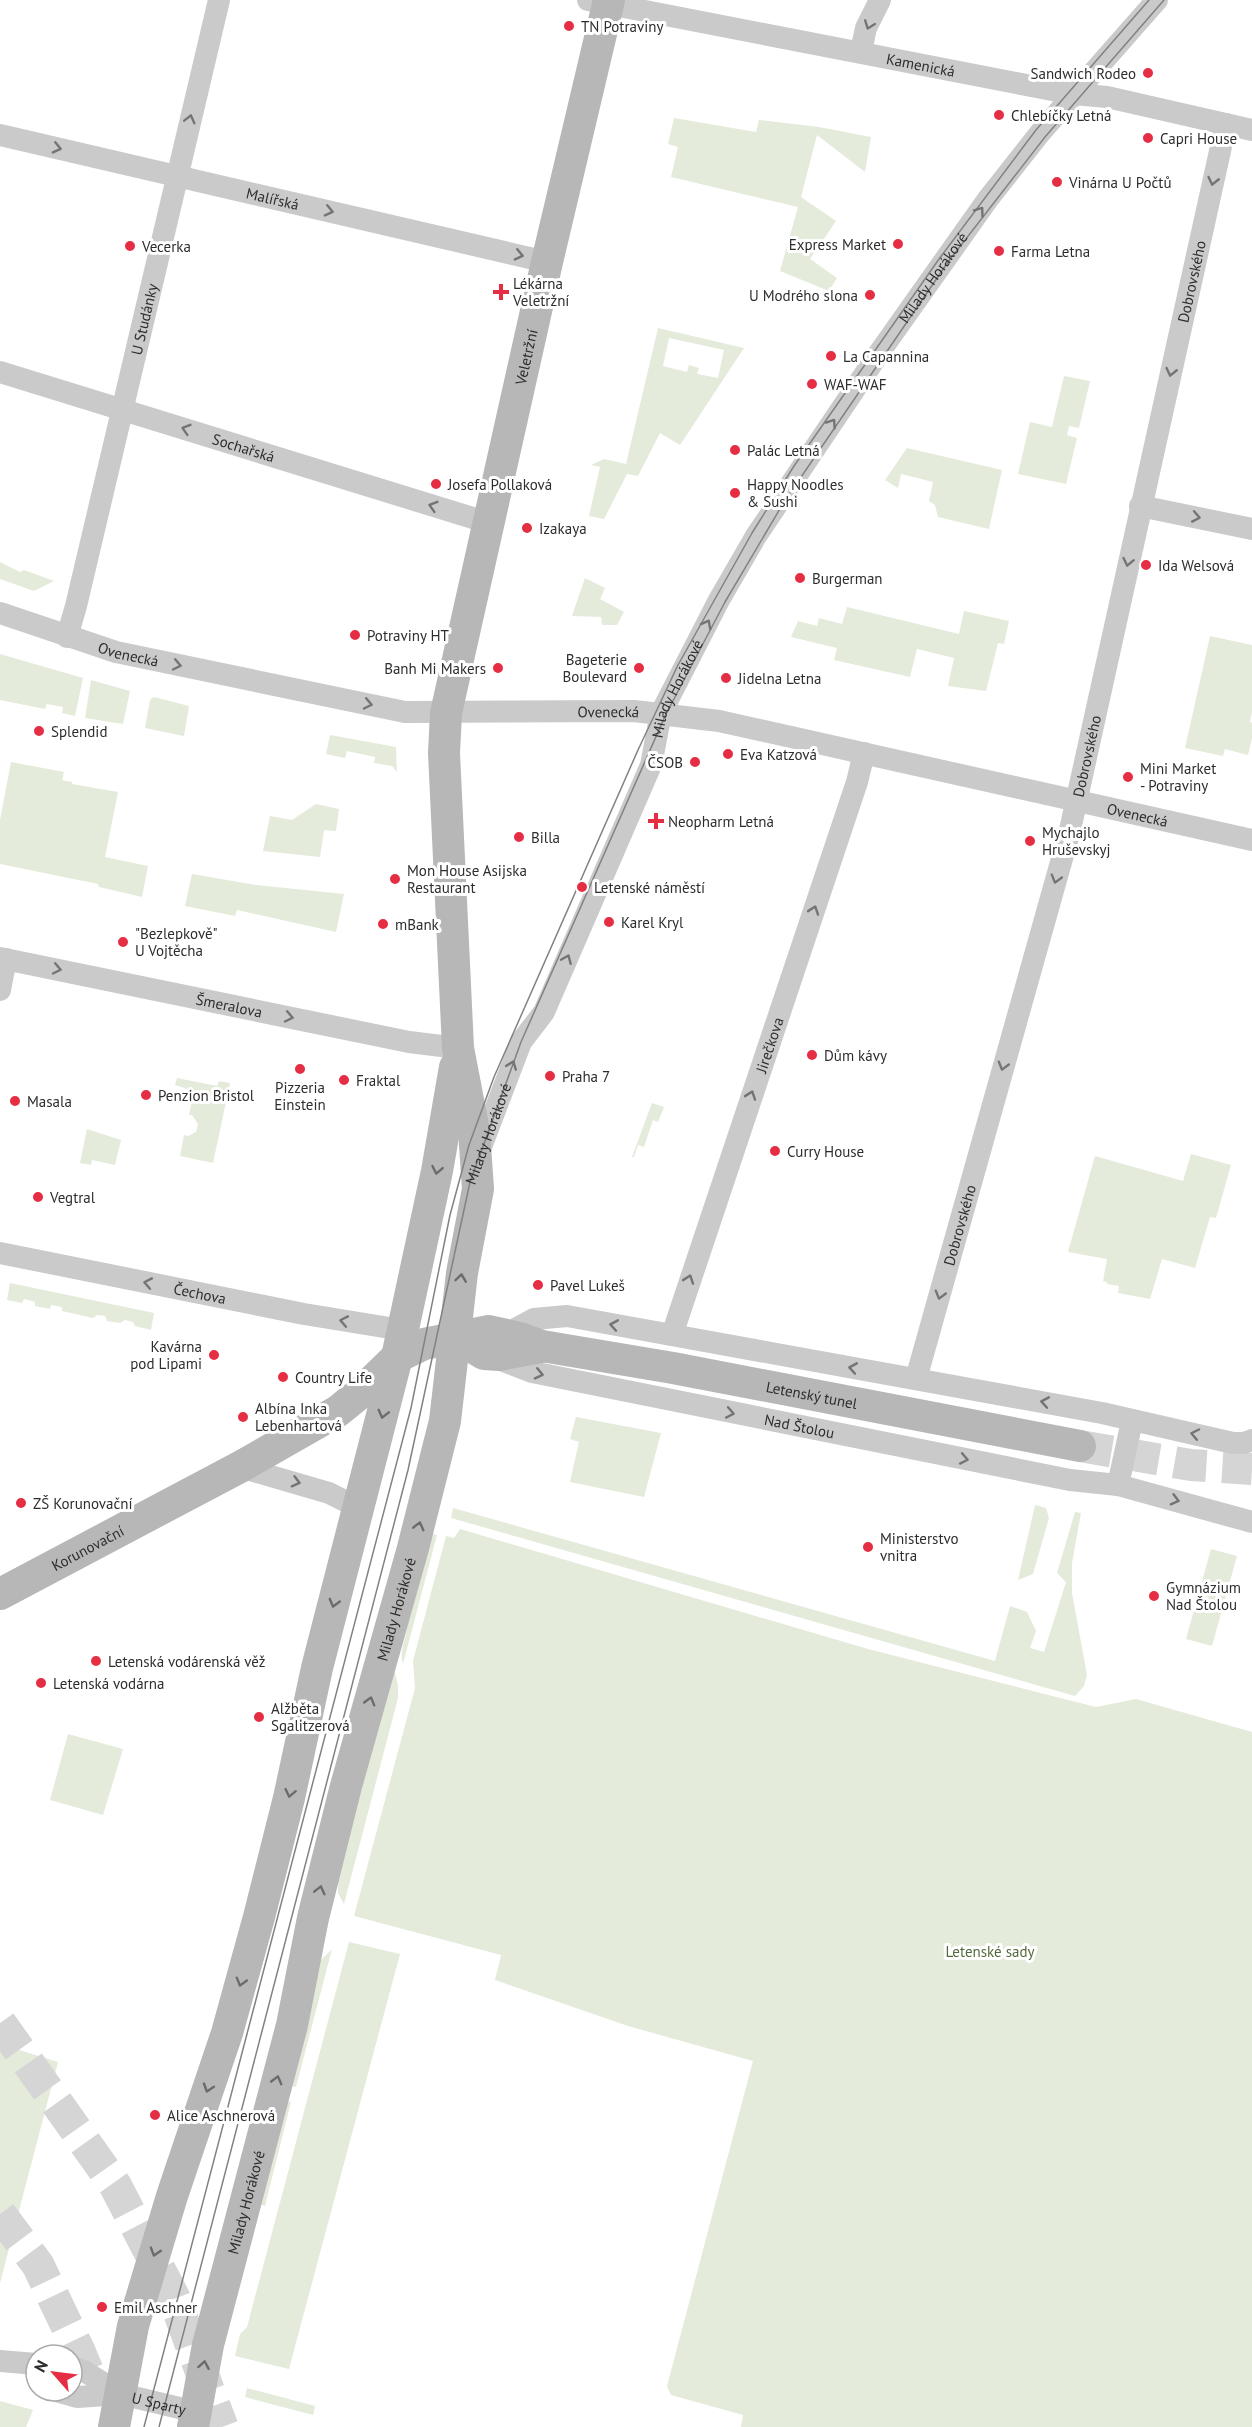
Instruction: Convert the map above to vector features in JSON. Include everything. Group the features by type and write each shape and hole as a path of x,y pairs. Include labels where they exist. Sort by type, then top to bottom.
{"main road":[{"name":"Veletržní","path":"446,713 547,262 602,1"},
{"path":"446,713 444,753 458,1048 477,1159"},
{"path":"114,2427 132,2326 172,2196 227,2033 289,1798 316,1668 359,1508 399,1344 437,1171 458,1048"},
{"name":"Milady Horákové","path":"194,2419 208,2344 292,2025 313,1918 346,1786 440,1444 445,1421 462,1273 478,1189 477,1159"},
{"name":"Korunovační","path":"0,1594 240,1467 338,1411 359,1394 399,1344 424,1344 454,1336"},
{"name":"Letenský tunel","path":"454,1336 495,1344 542,1346 674,1368 1080,1446"}],"street":[{"name":"U Studánky","path":"67,637 219,0"},
{"path":"861,51 867,28 880,0"},
{"name":"Milady Horákové","path":"477,1159 521,1042 544,1012 651,765 661,713 719,600 756,536 943,261 1040,133 1157,0"},
{"name":"Kamenická","path":"602,1 1073,94 1107,97 1252,130"},
{"name":"Dobrovského","path":"916,1379 1076,802 1226,124"},
{"name":"Malířská","path":"0,135 547,262"},
{"name":"Sochařská","path":"0,372 489,523"},
{"path":"1140,506 1252,529"},
{"name":"Ovenecká","path":"0,613 116,652 397,710 446,713 661,713 719,721 1252,840"},
{"name":"Jirečkova","path":"672,1335 853,793 864,753"},
{"path":"0,990 3,959"},
{"name":"Šmeralova","path":"3,959 409,1042 458,1048"},
{"name":"Čechova","path":"0,1253 304,1314 399,1344"},
{"path":"495,1344 534,1319 567,1316 1102,1413 1233,1443 1252,1440"},
{"name":"Nad Štolou","path":"495,1344 532,1372 1070,1480 1118,1485 1252,1522"},
{"path":"1118,1485 1132,1420"},
{"path":"240,1467 329,1493 359,1508"},
{"path":"4,2362 24,2363"},
{"path":"4,2362 24,2373"},
{"name":"U Sparty","path":"84,2371 121,2394 194,2419"},
{"name":"U Sparty","path":"84,2397 121,2394"}],"green space":[{"path":"674,118 756,132 759,120 819,127 871,137 865,172 817,135 801,197 836,221 810,259 837,278 829,291 780,271 798,207 671,177 678,147 668,144"},
{"path":"658,328 744,348 680,445 660,433 638,476 627,474 604,519 589,516 600,467 591,465 604,459 626,464","holes":["669,338 724,350 718,378 697,374 699,368 689,365 687,372 663,366"]},
{"path":"1064,376 1090,381 1079,428 1069,426 1067,435 1077,438 1066,484 1018,474 1030,422 1052,427"},
{"path":"907,448 1002,470 989,529 938,517 935,505 929,501 933,482 901,474 898,488 885,480"},
{"path":"0,562 20,572 24,570 54,581 34,591 0,579"},
{"path":"585,578 605,588 600,599 624,612 617,625 602,625 601,617 572,616"},
{"path":"847,607 959,634 964,611 1009,621 1004,644 998,643 986,691 948,686 954,658 917,649 910,677 834,660 837,648 791,637 798,621 817,626 819,618 842,624"},
{"path":"1210,636 1252,645 1250,722 1252,723 1252,738 1248,755 1225,749 1223,756 1185,748"},
{"path":"0,654 83,678 75,716 62,713 63,707 47,704 45,709 0,700"},
{"path":"91,680 130,691 123,724 85,718"},
{"path":"154,697 189,706 184,736 145,728 150,700"},
{"path":"330,735 396,747 397,772 392,766 374,763 375,757 347,751 345,758 326,754"},
{"path":"11,762 64,772 62,780 72,782 72,784 118,792 105,857 148,866 142,897 99,887 98,884 0,864 0,820"},
{"path":"316,804 339,809 336,831 324,830 320,857 263,851 270,816 292,820"},
{"path":"192,874 256,885 344,894 336,932 237,910 235,916 185,906"},
{"path":"177,1078 217,1086 219,1081 230,1083 213,1163 180,1156 184,1135 188,1136 196,1132 198,1124 192,1115 189,1115 194,1091 175,1085"},
{"path":"652,1103 664,1107 658,1122 653,1120 644,1147 638,1145 632,1157"},
{"path":"87,1129 121,1140 115,1165 92,1160 91,1165 80,1163"},
{"path":"1191,1154 1231,1165 1216,1218 1210,1217 1195,1268 1162,1259 1150,1299 1118,1293 1119,1286 1103,1281 1107,1259 1068,1252 1095,1156 1183,1181"},
{"path":"10,1283 154,1313 151,1330 135,1326 133,1322 125,1320 120,1323 107,1321 105,1316 97,1315 93,1318 62,1311 62,1307 51,1305 50,1309 35,1306 35,1302 24,1299 22,1303 7,1300"},
{"path":"576,1417 661,1433 644,1497 570,1482 579,1442 570,1439"},
{"path":"1035,1505 1046,1508 1049,1518 1033,1574 1018,1580"},
{"path":"453,1508 995,1661 1010,1606 1027,1612 1036,1631 1030,1648 1044,1652 1066,1582 1057,1573 1075,1512 1081,1513 1072,1563 1072,1593 1087,1675 1084,1686 1075,1696 451,1518"},
{"name":"Letenské sady","path":"460,1529 868,1649 1096,1707 1136,1699 1252,1732 1252,2427 741,2427 743,2415 671,2395 667,2386 753,2061 628,2026 495,1980 501,1955 354,1916 415,1688 413,1661 446,1536 454,1538"},
{"path":"428,1533 437,1535 403,1664 403,1646"},
{"path":"1211,1549 1237,1556 1212,1646 1186,1639"},
{"path":"393,1665 398,1685 398,1698 344,1904 338,1893 338,1876"},
{"path":"68,1734 123,1749 103,1815 50,1800"},
{"path":"349,1942 400,1954 289,2369 235,2356 240,2334 247,2327"},
{"path":"332,1949 296,2087 290,2086 321,1960"},
{"path":"0,2044 58,2062 0,2283"},
{"path":"286,2101 291,2102 265,2206 259,2204"},
{"path":"247,2388 315,2406 313,2415 245,2397"},
{"path":"0,2401 33,2410 26,2427 0,2427"}],"tunnel":[{"path":"1080,1446 1191,1465 1252,1469"},
{"path":"0,2023 115,2185 174,2298 222,2427"},
{"path":"0,2214 38,2265 99,2399"}],"tram line":[{"path":"144,2427 411,1408 450,1215 469,1145 494,1077 638,750 678,665 752,533 794,466 939,259 1036,130 1149,0"},
{"path":"159,2427 408,1470 470,1182 521,1042 666,714 725,602 784,502 948,262 1045,137 1164,0"}],"place":[{"name":"TN Potraviny","path":"569,26"},
{"name":"Sandwich Rodeo","path":"1148,73"},
{"name":"Chlebíčky Letná","path":"999,115"},
{"name":"Capri House","path":"1148,138"},
{"name":"Vinárna U Počtů","path":"1057,182"},
{"name":"Express Market","path":"898,244"},
{"name":"Vecerka","path":"130,246"},
{"name":"Farma Letna","path":"999,251"},
{"name":"Lékárna Veletržní","path":"501,292"},
{"name":"U Modrého slona","path":"870,295"},
{"name":"La Capannina","path":"831,356"},
{"name":"WAF-WAF","path":"812,384"},
{"name":"Palác Letná","path":"735,450"},
{"name":"Josefa Pollaková","path":"436,484"},
{"name":"Happy Noodles & Sushi","path":"735,493"},
{"name":"Izakaya","path":"527,528"},
{"name":"Ida Welsová","path":"1146,565"},
{"name":"Burgerman","path":"800,578"},
{"name":"Potraviny HT","path":"355,635"},
{"name":"Banh Mi Makers","path":"498,668"},
{"name":"Bageterie Boulevard","path":"639,668"},
{"name":"Jidelna Letna","path":"726,678"},
{"name":"Splendid","path":"39,731"},
{"name":"Eva Katzová","path":"728,754"},
{"name":"ČSOB","path":"695,762"},
{"name":"Mini Market - Potraviny","path":"1128,777"},
{"name":"Neopharm Letná","path":"656,821"},
{"name":"Billa","path":"519,837"},
{"name":"Mychajlo Hruševskyj","path":"1030,841"},
{"name":"Mon House Asijska Restaurant","path":"395,879"},
{"name":"Letenské náměstí","path":"582,887"},
{"name":"Karel Kryl","path":"609,922"},
{"name":"mBank","path":"383,924"},
{"name":"\"Bezlepkově\" U Vojtěcha","path":"123,942"},
{"name":"Dům kávy","path":"812,1055"},
{"name":"Pizzeria Einstein","path":"300,1069"},
{"name":"Praha 7","path":"550,1076"},
{"name":"Fraktal","path":"344,1080"},
{"name":"Penzion Bristol","path":"146,1095"},
{"name":"Masala","path":"15,1101"},
{"name":"Curry House","path":"775,1151"},
{"name":"Vegtral","path":"38,1197"},
{"name":"Pavel Lukeš","path":"538,1285"},
{"name":"Kavárna pod Lipami","path":"214,1355"},
{"name":"Country Life","path":"283,1377"},
{"name":"Albína Inka Lebenhartová","path":"243,1417"},
{"name":"ZŠ Korunovační","path":"21,1503"},
{"name":"Ministerstvo vnitra","path":"868,1547"},
{"name":"Gymnázium Nad Štolou","path":"1154,1596"},
{"name":"Letenská vodárenská věž","path":"96,1661"},
{"name":"Letenská vodárna","path":"41,1683"},
{"name":"Alžběta Sgalitzerová","path":"259,1717"},
{"name":"Alice Aschnerová","path":"155,2115"},
{"name":"Emil Aschner","path":"102,2307"}]}
